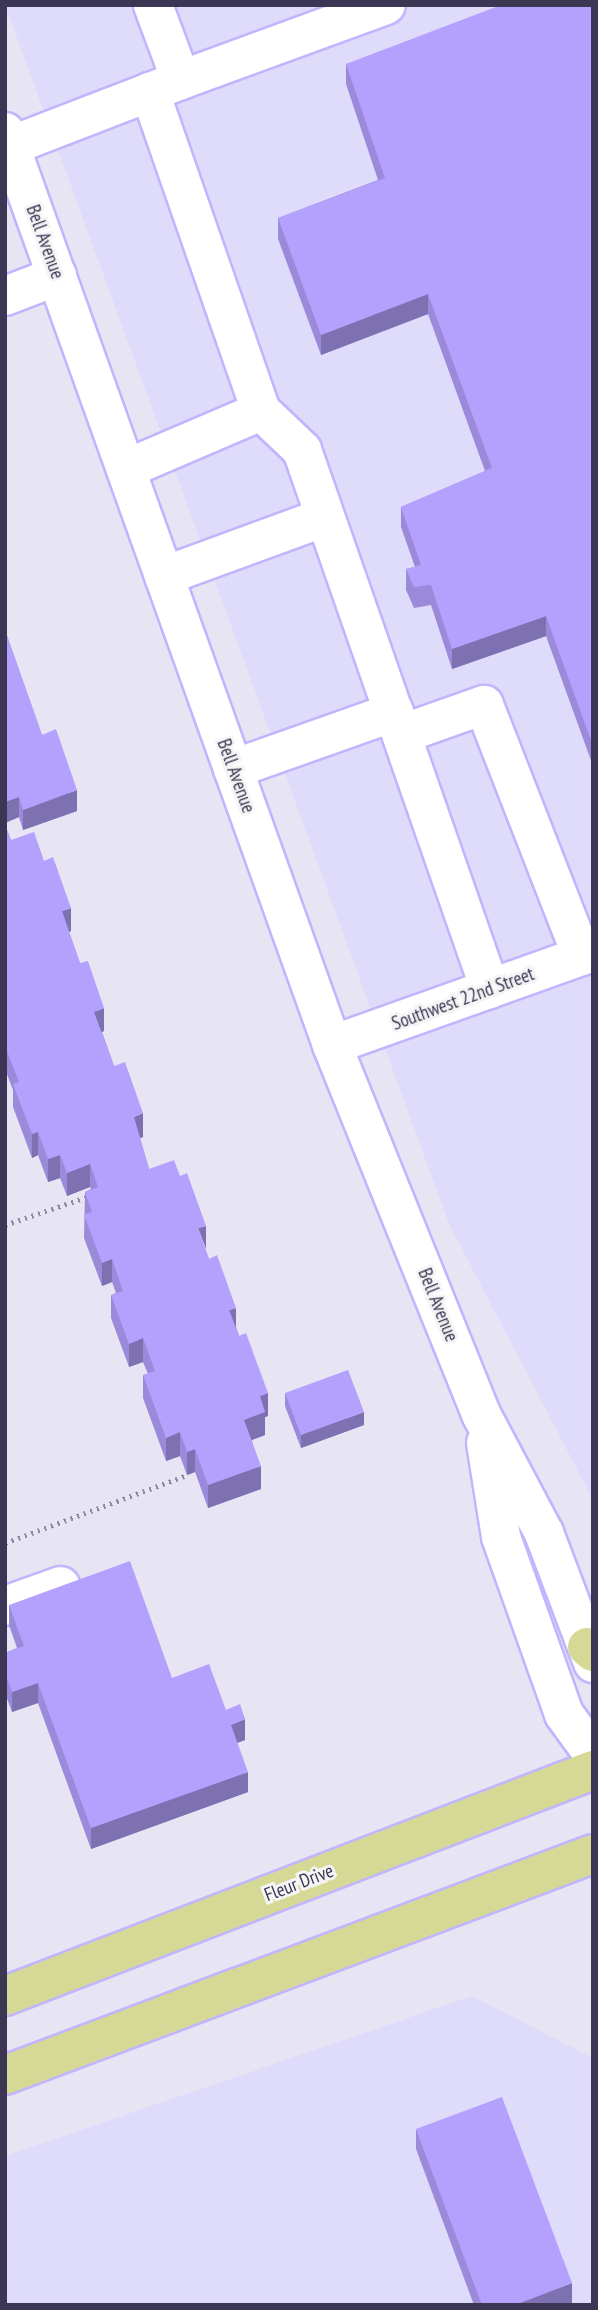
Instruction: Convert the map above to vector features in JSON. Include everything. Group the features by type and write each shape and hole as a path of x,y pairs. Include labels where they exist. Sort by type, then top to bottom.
{"main road":[{"name":"Fleur Drive","path":"5,1996 593,1770"},
{"path":"5,2075 593,1854"}],"street":[{"path":"153,5 166,86 261,411 302,450 490,989"},
{"path":"10,156 166,86 386,5"},
{"name":"Bell Avenue","path":"10,156 57,276 332,1045 481,1414 544,1533 591,1654"},
{"path":"5,296 57,276"},
{"path":"126,469 261,411"},
{"path":"164,576 326,517"},
{"path":"233,769 398,723 484,705 587,954"},
{"name":"Southwest 22nd Street","path":"332,1045 587,954"},
{"name":"Bell Avenue","path":"481,1414 500,1537 564,1714 593,1754"},
{"path":"5,1606 61,1586"}],"path":[{"path":"5,1224 93,1195"},
{"path":"5,1543 187,1475"}],"shaded area":[{"path":"5,5 593,5 593,1500 449,1224"},
{"path":"472,1996 593,2058 593,2305 5,2305 5,2156"}],"building":[{"path":"501,5 593,5 593,746 546,616 452,649 431,585 414,587 406,569 421,565 401,507 492,468 428,294 321,335 278,218 385,178 346,64"},
{"path":"5,630 42,735 56,729 77,790 23,810 19,797 5,802"},
{"path":"5,825 11,840 34,832 44,861 53,857 71,908 62,911 80,963 88,961 104,1008 94,1012 114,1066 125,1062 143,1113 134,1117 149,1169 174,1160 180,1176 187,1173 206,1226 198,1228 209,1259 217,1255 236,1308 229,1310 239,1336 246,1333 268,1393 260,1396 265,1412 244,1420 261,1466 208,1485 195,1449 187,1452 180,1432 166,1438 143,1375 155,1371 143,1338 129,1344 111,1295 123,1291 112,1259 102,1263 84,1215 92,1212 85,1192 98,1187 90,1164 67,1173 60,1155 48,1159 38,1132 32,1134 13,1084 19,1082 5,1046"},
{"path":"348,1370 364,1412 301,1435 285,1393"},
{"path":"130,1561 172,1678 209,1664 226,1710 240,1704 245,1719 231,1725 248,1772 91,1828 38,1683 12,1692 5,1673 5,1653 24,1646 9,1605"},
{"path":"502,2097 572,2283 515,2305 482,2305 416,2129"}]}
